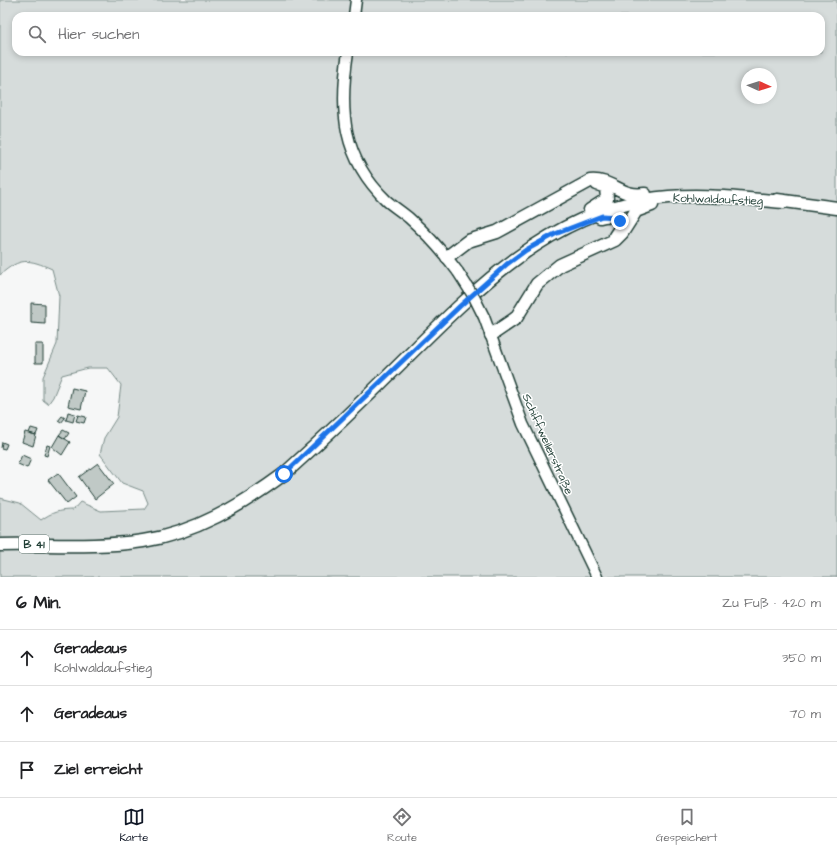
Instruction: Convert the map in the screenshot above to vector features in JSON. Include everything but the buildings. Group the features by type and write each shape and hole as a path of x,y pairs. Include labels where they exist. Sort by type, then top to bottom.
{"main road":[{"path":"447,257 468,241 497,232 578,186 597,180 607,183 632,196 687,190 765,198 784,202"},
{"path":"526,250 554,229 602,204 607,199 608,190 603,185 590,184 578,186"},
{"name":"Kohlwaldaufstieg","path":"0,545 125,544 168,535 209,520 254,496 289,470 480,287 526,250 601,212 644,200 691,196 784,202"},
{"path":"596,248 615,240 622,233 636,211 643,208 655,204 690,199 733,198"},
{"name":"B 41","path":"784,202 837,208"},
{"path":"490,335 516,318 522,311 532,292 560,265 606,243 619,233 621,227 620,221 616,217 602,216 555,234"}],"street":[{"path":"354,12 356,0"},
{"name":"Schiffweilerstraße","path":"348,56 344,107 350,147 360,169 388,201 409,219 447,257 468,286 484,318 523,424 538,458 597,577"}],"shaded area":[{"path":"0,0 837,0 837,577 0,577 0,498 20,503 41,520 56,512 73,510 80,502 101,511 144,509 148,503 143,491 122,483 100,454 104,438 117,417 121,385 108,368 88,368 62,375 53,397 48,404 43,400 43,377 57,344 59,296 52,269 31,262 13,265 0,275"}],"route":[{"path":"284,474 386,379 429,335 485,282 507,264 542,240 574,226 602,216 610,215 616,217 620,221"}]}
